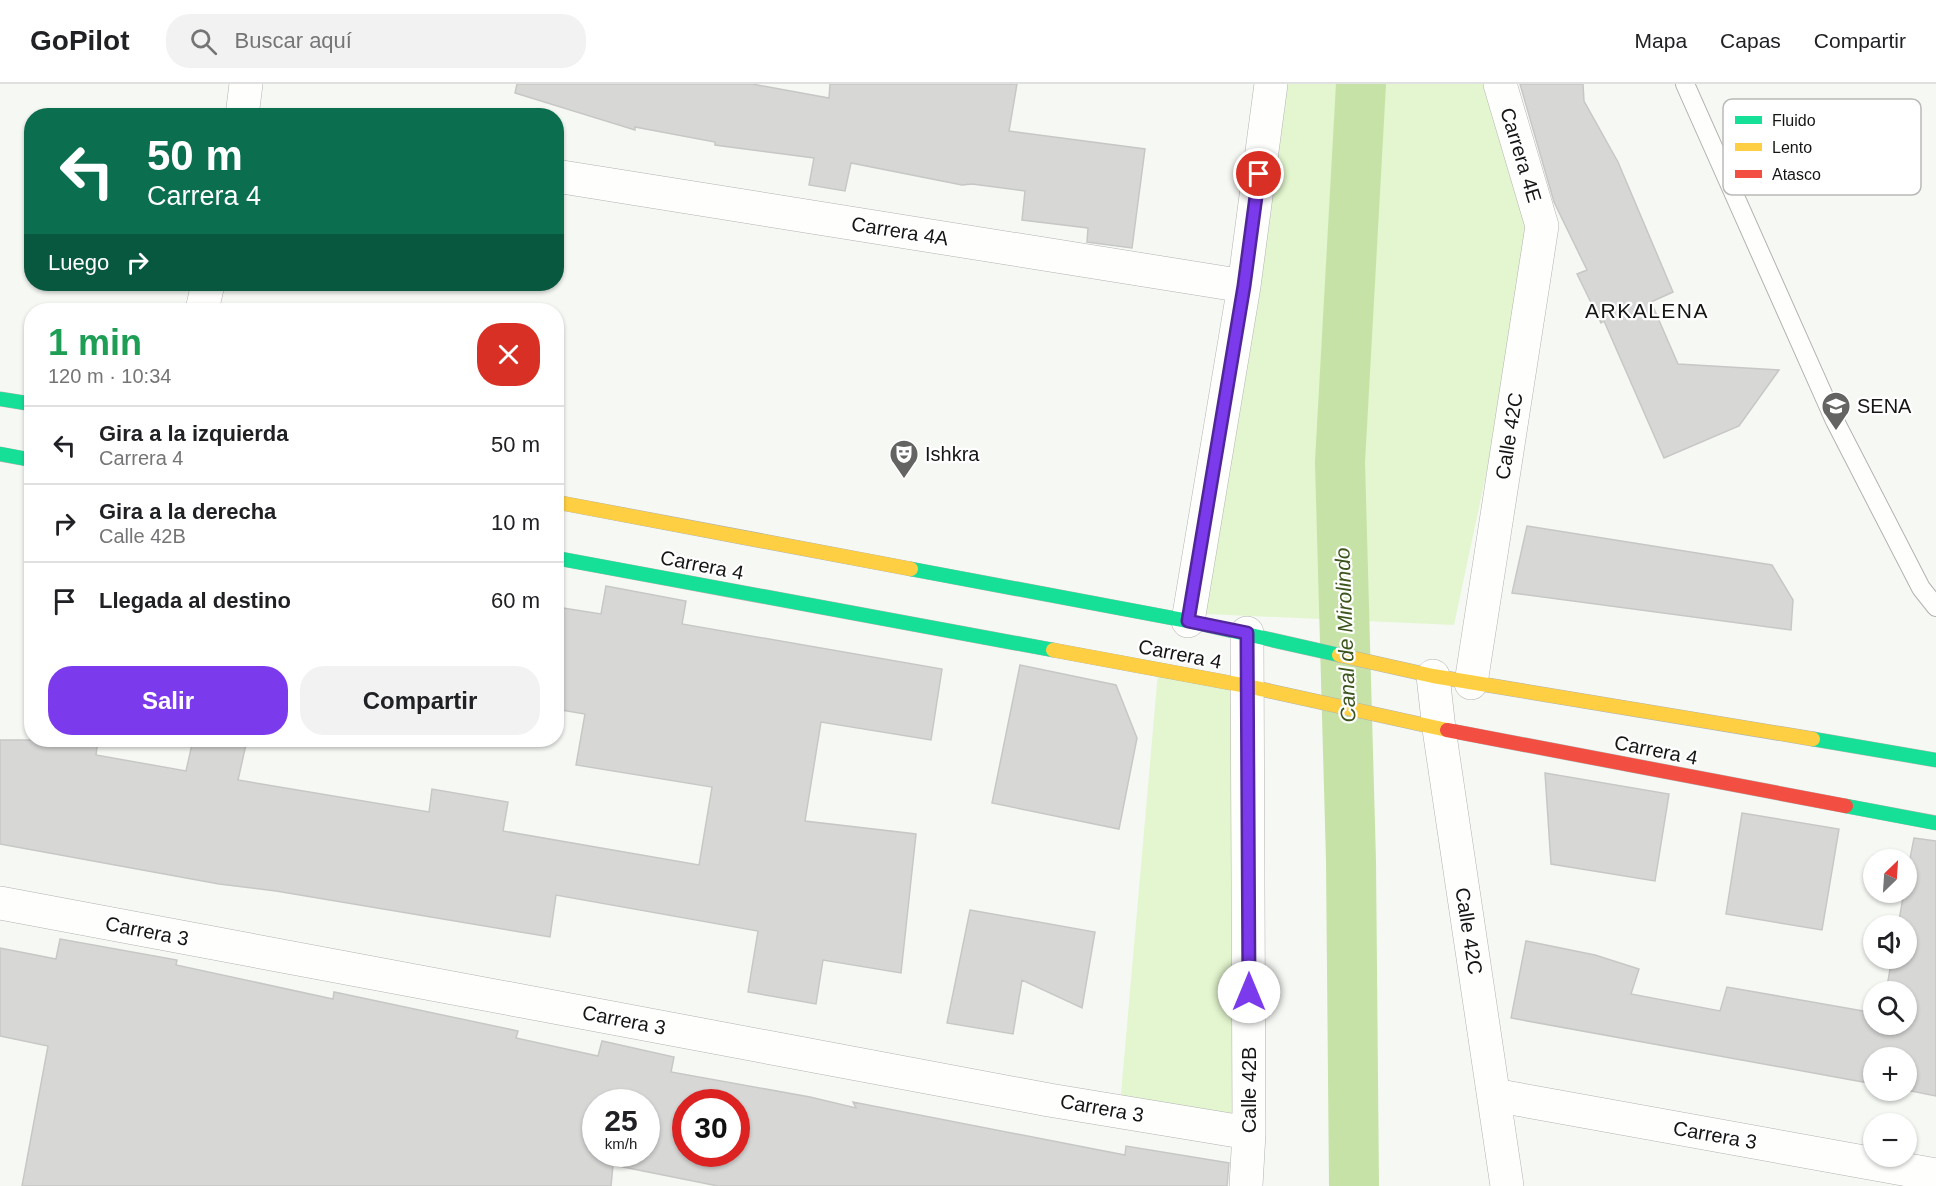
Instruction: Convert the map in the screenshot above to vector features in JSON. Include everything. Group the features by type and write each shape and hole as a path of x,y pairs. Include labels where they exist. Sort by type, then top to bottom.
{"main road":[{"path":"0,399 24,403"},
{"path":"0,454 24,458"},
{"name":"Carrera 4","path":"564,504 1188,621 1423,674 1936,760"},
{"name":"Carrera 4","path":"564,559 1247,686 1439,729 1936,823"}],"street":[{"path":"243,108 246,84"},
{"path":"1188,621 1244,286 1271,84"},
{"name":"Carrera 4E","path":"1500,84 1542,226"},
{"name":"Carrera 4A","path":"564,177 1244,286"},
{"name":"Calle 42C","path":"1472,683 1542,226"},
{"name":"Calle 42B","path":"1245,1186 1249,1133 1247,633"},
{"name":"Calle 42C","path":"1423,674 1439,729 1507,1186"},
{"name":"Carrera 3","path":"0,903 1037,1097 1249,1133"},
{"name":"Carrera 3","path":"1494,1095 1936,1175"}],"lane":[{"path":"1684,84 1723,171"},
{"path":"1734,195 1835,421 1921,588 1936,608"}],"green space":[{"path":"1270,84 1495,84 1539,225 1454,625 1184,613"},
{"path":"1158,672 1245,687 1247,1127 1120,1105"}],"building":[{"path":"517,84 752,84 829,98 830,84 1017,84 1009,131 1145,149 1132,248 1087,242 1088,228 1022,220 1025,191 972,184 962,185 851,163 845,191 809,185 814,158 715,145 715,142 635,127 635,130 515,93"},
{"path":"1520,84 1583,84 1584,101 1618,162 1673,292 1651,302 1678,364 1779,370 1739,426 1664,458 1604,321 1601,323 1577,274 1587,270 1554,202"},
{"path":"1527,526 1772,565 1793,600 1791,630 1512,593"},
{"path":"606,586 686,601 682,624 942,669 931,740 821,722 805,821 916,834 901,973 823,960 816,1004 748,992 758,931 556,895 550,937 276,891 219,884 0,844 0,740 24,740 24,747 97,747 96,755 186,771 191,747 245,747 238,780 429,812 432,789 508,802 503,831 699,865 712,787 576,765 585,714 564,710 564,608 601,614"},
{"path":"1020,665 1116,685 1137,738 1119,829 992,803"},
{"path":"1545,773 1669,794 1655,881 1551,864"},
{"path":"1742,813 1839,829 1822,930 1726,914"},
{"path":"1914,838 1936,841 1936,1096 1917,1092 1917,1047 1863,1047 1863,1082 1511,1018 1526,941 1595,955 1639,969 1631,994 1720,1011 1727,987 1863,1011 1863,1035 1917,1035 1917,981 1888,981 1890,969 1917,969 1917,915 1900,915 1902,903 1917,903 1917,849 1912,849"},
{"path":"970,910 1095,932 1082,1008 1022,980 1013,1034 947,1023"},
{"path":"60,939 177,960 176,965 333,999 334,992 518,1031 516,1038 598,1056 602,1041 674,1057 671,1072 810,1097 856,1108 853,1102 1125,1155 1126,1146 1229,1163 1227,1186 718,1186 623,1167 660,1167 660,1089 582,1089 582,1167 613,1167 611,1186 22,1186 48,1046 0,1036 0,948 56,959"}],"waterway":[{"name":"Canal de Mirolindo","path":"1354,1186 1351,861 1340,462 1361,84"}],"traffic: fast":[{"path":"0,399 24,403"},
{"path":"0,454 24,458"},
{"path":"564,559 1053,650"},
{"path":"911,569 1188,621 1339,655"},
{"path":"1813,739 1936,760"},
{"path":"1846,806 1936,823"}],"traffic: slow":[{"path":"564,504 911,569"},
{"path":"1053,650 1247,686 1447,730"},
{"path":"1339,655 1433,676 1813,739"}],"traffic: jam":[{"path":"1447,730 1846,806"}],"place":[{"name":"SENA","path":"1836,432"},
{"name":"Ishkra","path":"904,480"}],"district":[{"name":"ARKALENA","path":"1647,310"}],"route":[{"path":"1249,992 1247,633 1188,621 1244,286 1259,174"}]}
